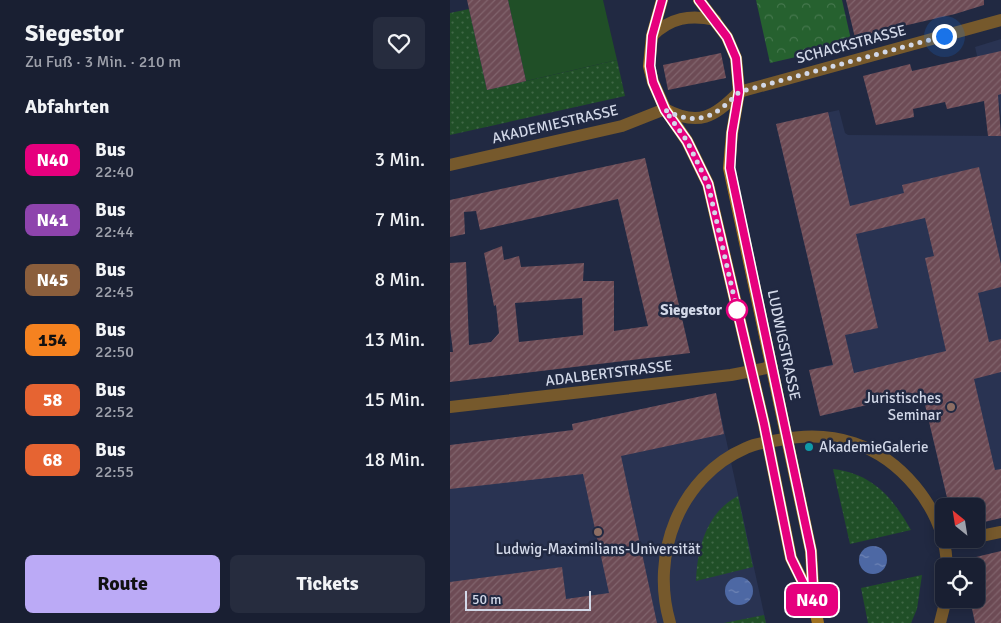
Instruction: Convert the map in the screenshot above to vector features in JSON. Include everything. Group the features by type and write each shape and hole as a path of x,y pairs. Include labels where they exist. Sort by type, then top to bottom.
{"main road":[{"path":"662,0 652,36 650,66 653,82 665,110"},
{"path":"699,0 727,37 736,58 739,92"},
{"name":"LUDWIGSTRASSE","path":"739,92 732,133 730,168 811,551 814,605 818,623"},
{"name":"LUDWIGSTRASSE","path":"665,110 687,141 708,184 768,442 791,558 814,605"}],"street":[{"path":"652,36 660,28 684,17 697,16 715,20"},
{"name":"SCHACKSTRASSE","path":"739,92 1001,20"},
{"path":"665,110 678,116 704,118 725,107 739,92"},
{"name":"AKADEMIESTRASSE","path":"450,165 622,126 665,110"},
{"name":"ADALBERTSTRASSE","path":"450,407 752,372 772,368"},
{"path":"670,623 663,584 664,560 668,537 677,515 699,483 722,461 747,447 808,435 837,438 862,446 886,459 906,476 923,496 935,517"},
{"path":"985,535 1001,532"},
{"path":"940,623 944,608"}],"shaded area":[{"path":"1001,39 1001,117 999,104 989,106 975,47"},
{"path":"839,110 845,133 848,135 1001,136 1001,518 985,510 985,498 947,498 922,392 820,416 809,370 833,364 776,124"},
{"name":"Ludwig-Maximilians-Universität","path":"716,393 766,623 450,623 450,445 573,430 572,424"}],"green space":[{"path":"508,0 603,0 617,60 526,81"},
{"path":"756,0 842,0 852,44 770,63"},
{"path":"469,9 487,90 617,60 625,96 450,135 450,13"},
{"path":"833,469 859,476 880,489 896,507 911,530 850,544"},
{"path":"738,496 753,567 696,581 702,544 711,521 718,511"},
{"path":"922,575 917,609 911,623 868,623 861,588"},
{"path":"764,615 766,623 724,623"}],"water":[{"path":"873,546 883,550 887,560 883,570 873,574 863,570 859,560 863,550"},
{"path":"739,577 749,581 753,591 749,601 739,605 729,601 725,591 729,581"}],"building":[{"path":"467,0 508,0 526,81 487,90"},
{"path":"846,0 984,0 984,5 955,14 886,30 888,35 856,42"},
{"path":"1001,51 1001,94 998,95 1001,136 988,136 984,101 947,109 945,102 913,109 914,117 876,125 863,76 910,64 912,71"},
{"path":"721,53 726,78 668,90 663,65"},
{"path":"828,112 850,206 904,193 902,185 979,167 1001,264 1001,287 978,293 989,342 1001,339 1001,372 974,379 995,470 1001,469 1001,518 985,522 985,498 947,498 922,392 820,416 809,370 833,365 776,124","holes":["925,218 934,256 925,258 946,351 854,373 845,335 878,328 856,234"]},
{"path":"645,158 690,353 450,382 450,352 453,352 450,327 450,263 466,262 469,345 491,342 499,333 496,305 494,306 484,253 502,246 504,260 519,256 521,267 584,263 583,281 614,281 614,331 648,326 618,199 480,230 476,211 464,212 465,234 450,237 450,200","holes":["582,298 583,335 519,342 515,303"]},
{"path":"716,393 724,434 621,456 657,623 450,623 450,582 562,567 566,599 609,593 583,474 450,489 450,445 573,430 572,424"},
{"path":"1001,551 1001,623 975,623 972,608 985,608 985,558 976,557"}],"bus line":[{"name":"N40","path":"662,0 652,36 650,66 653,82 665,110 687,141 708,184 764,424 791,558 814,605 811,551 730,168 732,133 739,92 736,58 727,37 699,0"}],"place":[{"name":"Siegestor","path":"737,310"},
{"name":"Juristisches Seminar","path":"951,407"},
{"name":"AkademieGalerie","path":"809,447"},
{"name":"Ludwig-Maximilians-Universität","path":"598,532"}],"route":[{"path":"737,310 738,314 708,184 687,141 665,110 678,116 704,118 725,107 739,92 944,36"}]}
